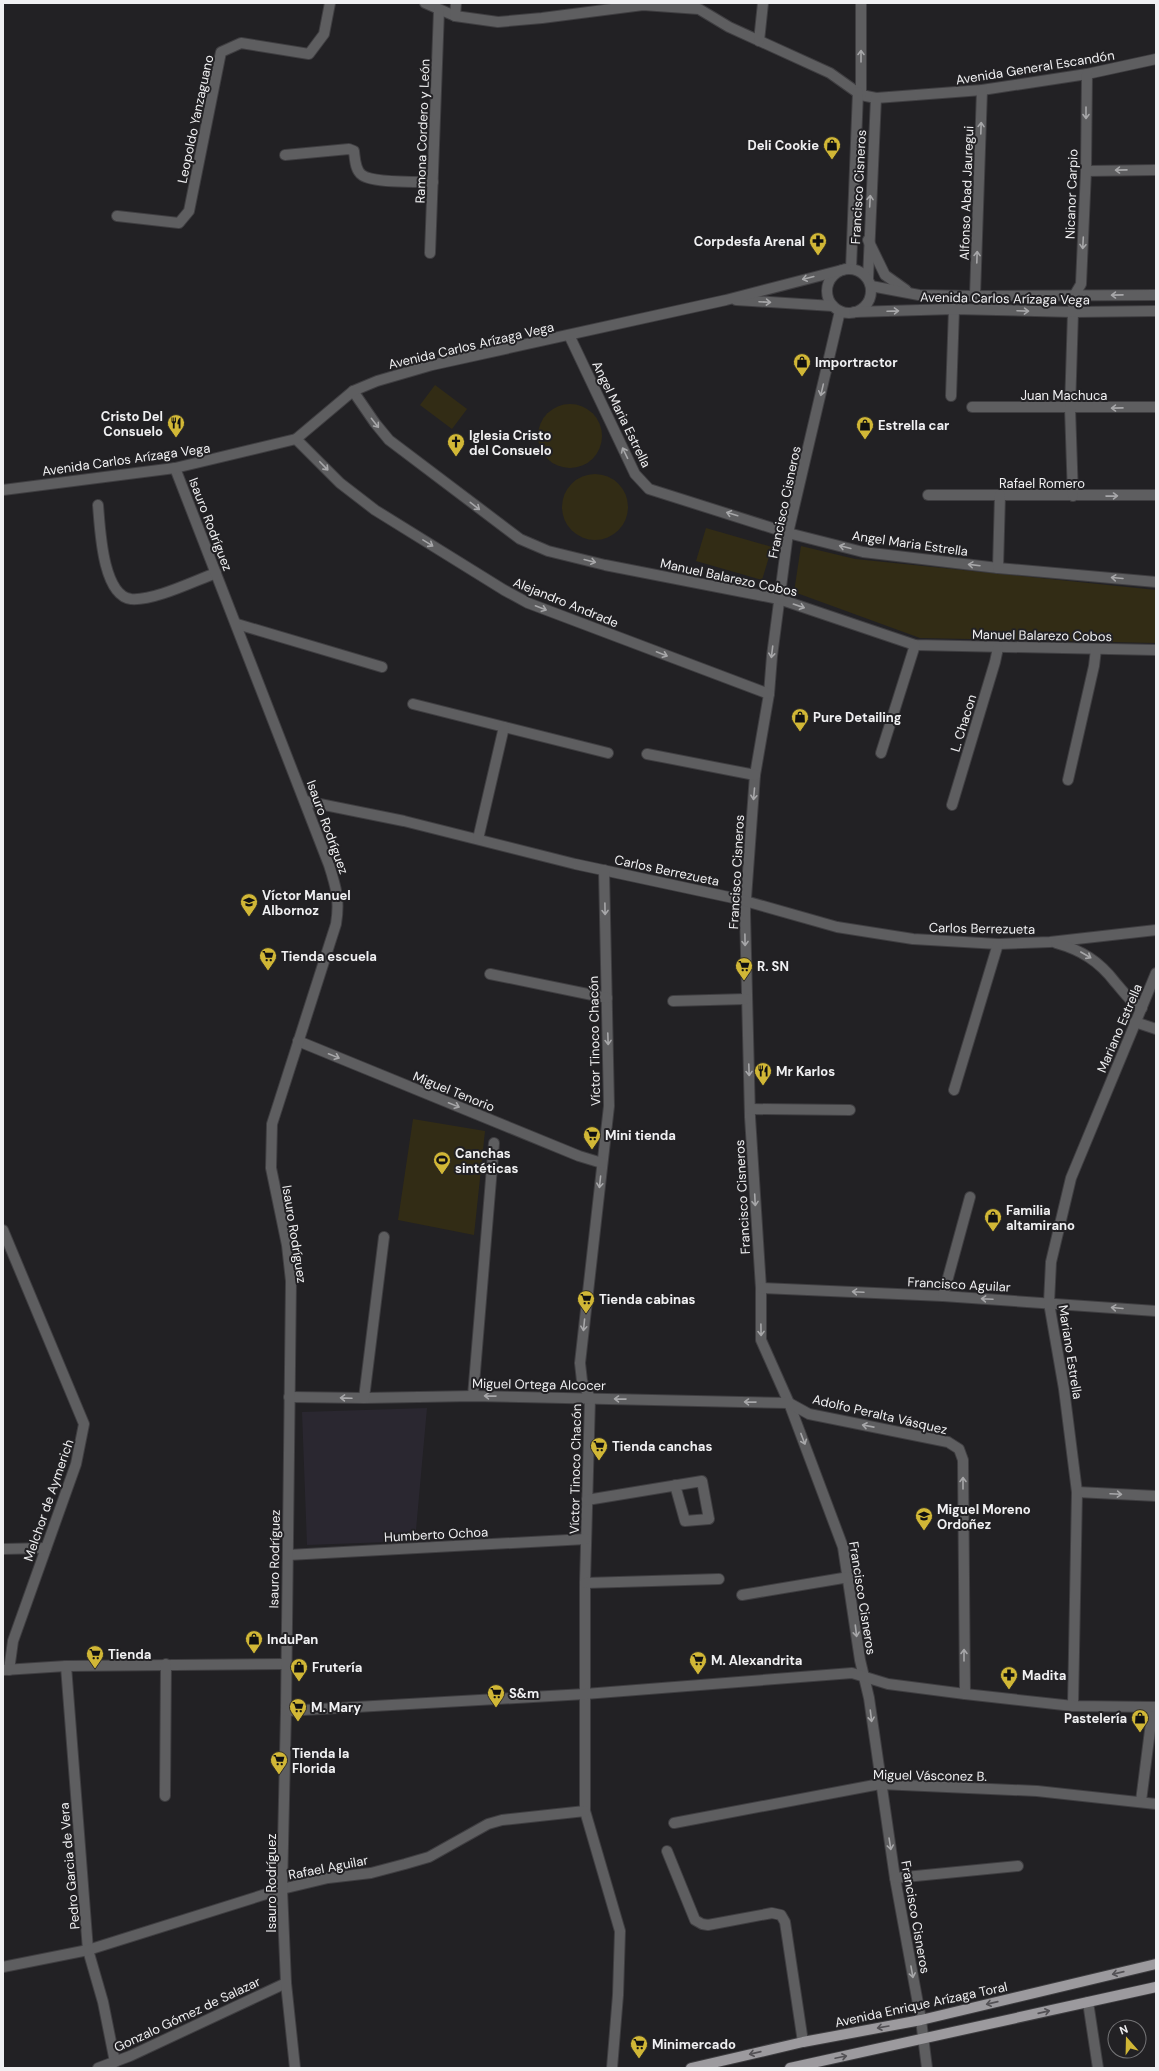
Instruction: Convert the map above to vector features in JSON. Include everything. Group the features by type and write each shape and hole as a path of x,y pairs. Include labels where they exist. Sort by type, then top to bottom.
{"main road":[{"name":"Avenida Enrique Arízaga Toral","path":"691,2068 803,2042 921,2020 1156,1964"},
{"path":"790,2068 1156,1987"}],"street":[{"name":"Leopoldo Yanzaguano","path":"117,216 179,223 189,211 221,52 241,44 309,54 324,34 330,3"},
{"path":"425,3 455,16 498,22 644,5 699,6"},
{"path":"455,16 456,3"},
{"path":"759,41 763,3"},
{"name":"Francisco Cisneros","path":"849,269 860,94 861,3"},
{"name":"Avenida General Escandón","path":"699,6 729,27 830,73 860,94 876,98 982,90 1087,74 1156,59"},
{"name":"Ramona Cordero y León","path":"430,253 439,10"},
{"name":"Nicanor Carpio","path":"1073,496 1070,408 1073,312 1074,296 1081,284 1086,171 1087,74"},
{"name":"Alfonso Abad Jauregui","path":"975,296 982,90"},
{"name":"Francisco Cisneros","path":"869,282 868,240 876,98"},
{"path":"285,155 349,149 354,151 357,168 361,174 371,179 433,182"},
{"path":"1086,171 1156,170"},
{"path":"868,240 885,275 898,286 919,295"},
{"path":"849,269 861,272 869,282 871,295 868,302 862,309 854,312 836,308 827,296 827,286 832,276 849,269"},
{"name":"Avenida Carlos Arízaga Vega","path":"3,490 175,468 296,439 353,391 377,381 432,365 726,300 849,269"},
{"name":"Avenida Carlos Arízaga Vega","path":"869,282 919,295 1156,295"},
{"name":"Avenida Carlos Arízaga Vega","path":"726,300 836,308"},
{"name":"Francisco Cisneros","path":"836,308 788,533 779,599 769,694 755,776 746,901 746,999 750,1109 761,1288 761,1340 789,1403 843,1547 849,1578 860,1660 869,1698 880,1784 895,1878 921,2020 927,2068"},
{"path":"950,396 954,309"},
{"name":"Avenida Carlos Arízaga Vega","path":"854,312 954,309 1073,312 1156,311"},
{"name":"Angel Maria Estrella","path":"569,335 635,474 649,489 788,533 863,552 998,568 1156,582"},
{"name":"Manuel Balarezo Cobos","path":"353,391 375,423 389,440 520,539 548,551 605,565 779,599 915,645 998,648 1156,650"},
{"name":"Juan Machuca","path":"972,407 1156,407"},
{"name":"Alejandro Andrade","path":"296,439 340,482 375,510 504,590 528,603 769,694"},
{"name":"Isauro Rodríguez","path":"175,468 237,624 305,801 338,892 339,907 336,924 272,1124 271,1168 287,1245 291,1281 286,1711 282,1889 286,1983 295,2068"},
{"name":"Rafael Romero","path":"928,495 1156,495"},
{"path":"998,568 1000,496"},
{"path":"98,505 104,563 111,580 118,590 129,599 148,598 216,574"},
{"path":"237,624 382,667"},
{"path":"881,754 915,645"},
{"name":"L. Chacon","path":"952,805 998,648"},
{"path":"1068,780 1094,666 1096,649"},
{"path":"414,704 608,753"},
{"path":"478,839 504,727"},
{"path":"647,754 755,776"},
{"name":"Carlos Berrezueta","path":"305,801 404,821 604,870 746,901 837,926 913,939 998,944 1050,942 1156,930"},
{"name":"Víctor Tinoco Chacón","path":"604,870 609,1106 580,1363 582,1381 590,1398 585,1583 586,1811 620,1930 618,1995 612,2068"},
{"name":"Carlos Berrezueta","path":"1050,942 1075,948 1097,961 1132,1003 1142,1008"},
{"path":"954,1090 998,944"},
{"name":"Mariano Estrella","path":"1073,1706 1077,1492 1064,1389 1049,1303 1051,1262 1071,1178 1156,973"},
{"path":"490,974 607,998"},
{"path":"673,1001 746,999"},
{"path":"1136,1022 1156,1029"},
{"name":"Miguel Tenorio","path":"298,1041 579,1156 602,1163"},
{"path":"750,1109 850,1110"},
{"path":"473,1396 494,1143"},
{"path":"943,1296 970,1197"},
{"name":"Melchor de Aymerich","path":"3,1230 84,1424 76,1464 13,1641 6,1670"},
{"path":"364,1398 384,1237"},
{"name":"Francisco Aguilar","path":"761,1288 943,1296 1156,1311"},
{"name":"Miguel Ortega Alcocer","path":"289,1397 364,1398 473,1396 789,1403"},
{"name":"Adolfo Peralta Vásquez","path":"789,1403 809,1414 948,1442 959,1449 963,1460 965,1694"},
{"path":"587,1500 675,1485 702,1481 709,1519 686,1521 675,1485"},
{"path":"1077,1492 1156,1496"},
{"name":"Humberto Ochoa","path":"288,1555 586,1539"},
{"path":"3,1549 46,1548"},
{"path":"742,1595 849,1578"},
{"path":"585,1583 719,1579"},
{"path":"165,1796 166,1664"},
{"path":"6,1670 66,1666 286,1664"},
{"name":"Pedro Garcia de Vera","path":"66,1666 88,1950 103,2002 115,2062"},
{"path":"286,1711 585,1694 852,1673 888,1684 965,1694 1073,1706 1155,1707 1141,1801"},
{"name":"Miguel Vásconez B.","path":"674,1823 880,1784 1037,1790 1141,1801 1156,1804"},
{"name":"Rafael Aguilar","path":"3,1968 88,1950 282,1889 328,1878 371,1873 429,1857 488,1824 502,1820 586,1811"},
{"path":"667,1850 695,1920 702,1924 708,1925 772,1913 781,1915 786,1922 803,2042"},
{"path":"895,1878 1018,1866"},
{"name":"Gonzalo Gómez de Salazar","path":"98,2068 115,2062 286,1983"},
{"path":"1088,2002 1098,2068"}],"shaded area":[{"path":"435,385 467,409 452,429 420,405"},
{"path":"564,404 576,404 593,413 600,424 602,436 600,448 593,459 576,468 564,468 552,463 543,454 538,442 538,430 543,418 552,409"},
{"path":"588,474 602,474 614,479 623,488 628,500 626,520 619,531 602,540 588,540 576,535 567,526 562,514 562,500 567,488 576,479"},
{"path":"706,528 772,547 762,580 696,561"},
{"path":"801,546 855,559 1156,590 1156,643 920,638 794,592"},
{"name":"Canchas sintéticas","path":"413,1119 485,1131 474,1235 398,1220"},
{"path":"427,1408 415,1541 307,1545 302,1412"}],"place":[{"name":"Deli Cookie","path":"832,160"},
{"name":"Corpdesfa Arenal","path":"818,256"},
{"name":"Importractor","path":"802,377"},
{"name":"Cristo Del Consuelo","path":"176,438"},
{"name":"Estrella car","path":"865,440"},
{"name":"Iglesia Cristo del Consuelo","path":"456,457"},
{"name":"Pure Detailing","path":"800,732"},
{"name":"Víctor Manuel Albornoz","path":"249,917"},
{"name":"Tienda escuela","path":"268,971"},
{"name":"R. SN","path":"744,981"},
{"name":"Mr Karlos","path":"763,1086"},
{"name":"Mini tienda","path":"592,1150"},
{"name":"Canchas sintéticas","path":"442,1175"},
{"name":"Familia altamirano","path":"993,1232"},
{"name":"Tienda cabinas","path":"586,1314"},
{"name":"Tienda canchas","path":"599,1461"},
{"name":"Miguel Moreno Ordoñez","path":"924,1531"},
{"name":"InduPan","path":"254,1654"},
{"name":"Tienda","path":"95,1669"},
{"name":"M. Alexandrita","path":"698,1675"},
{"name":"Frutería","path":"299,1682"},
{"name":"Madita","path":"1009,1690"},
{"name":"S&m","path":"496,1708"},
{"name":"M. Mary","path":"298,1722"},
{"name":"Pastelería","path":"1140,1733"},
{"name":"Tienda la Florida","path":"279,1775"},
{"name":"Minimercado","path":"639,2059"}]}
